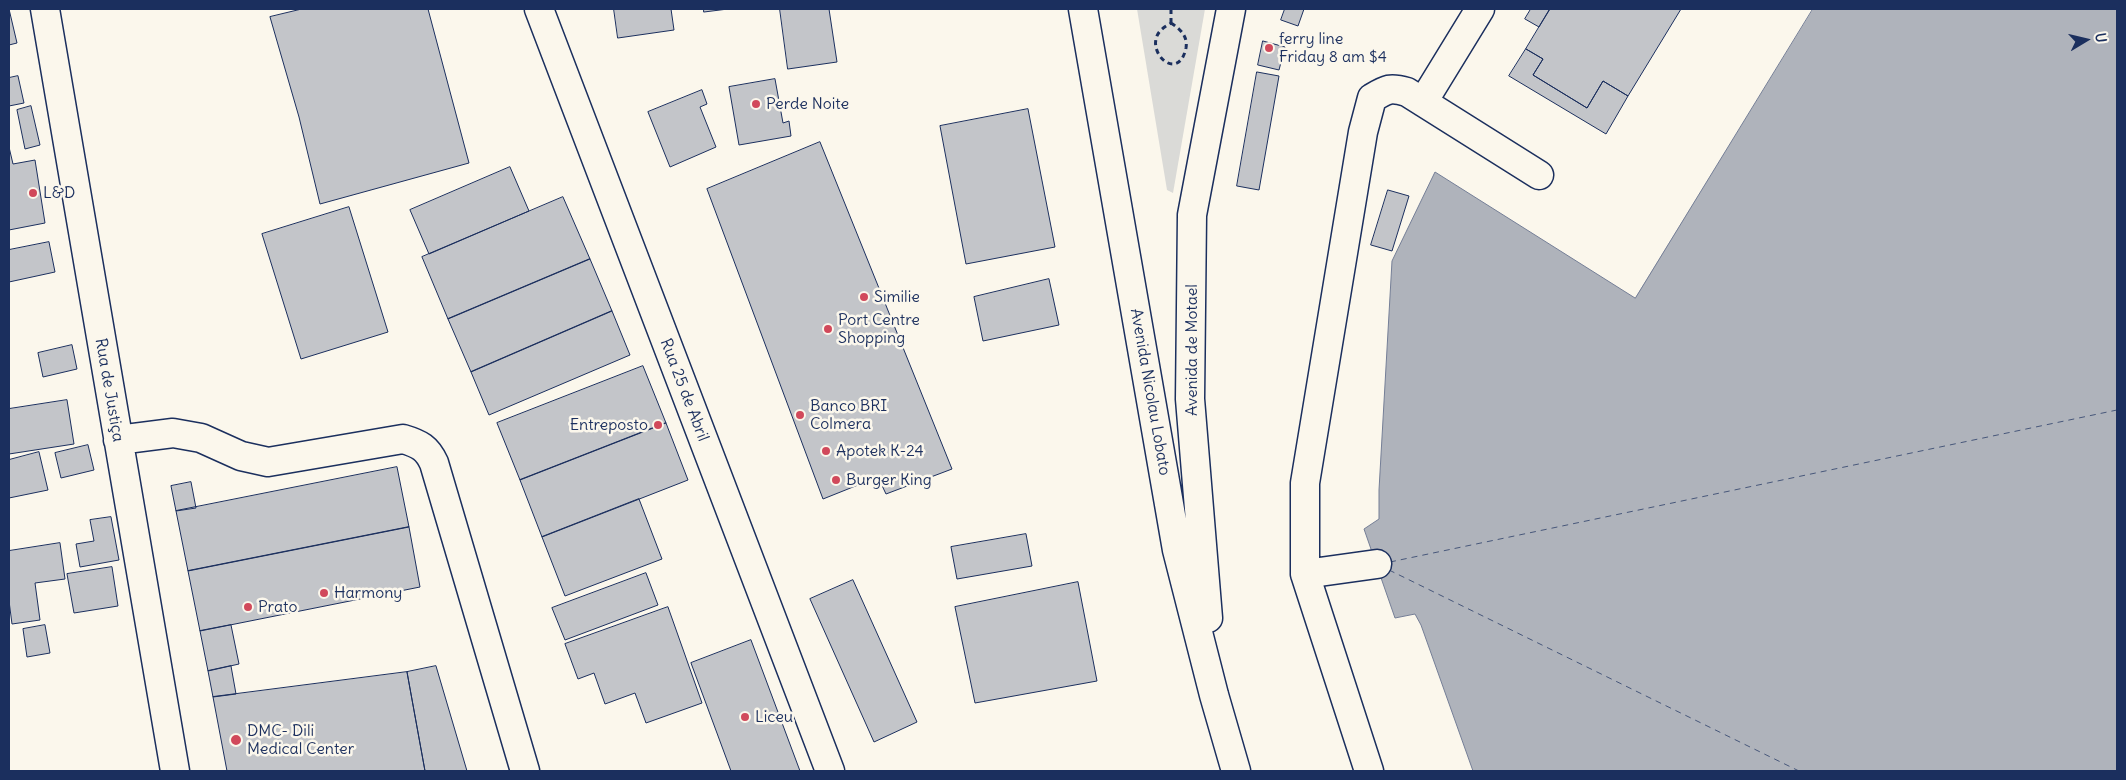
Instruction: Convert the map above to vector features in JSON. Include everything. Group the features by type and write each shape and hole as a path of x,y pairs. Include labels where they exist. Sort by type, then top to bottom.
{"street":[{"name":"Rua de Justiça","path":"45,9 175,771"},
{"name":"Rua 25 de Abril","path":"539,9 830,771"},
{"name":"Avenida Nicolau Lobato","path":"1083,9 1177,550 1214,695 1236,771"},
{"name":"Avenida de Motael","path":"1214,695 1190,399 1192,215 1231,9"},
{"path":"1423,102 1480,9"},
{"path":"1368,771 1305,574 1305,483 1363,132 1372,98 1385,90 1394,88 1407,92 1539,175"},
{"path":"118,440 173,433 200,438 241,456 268,462 404,439 428,450 434,464 525,771"},
{"path":"1305,574 1377,564"}],"path":[{"path":"1171,9 1171,23"},
{"path":"1171,23 1180,29 1185,37 1186,46 1183,56 1178,62 1172,64 1165,62 1156,47 1157,37 1161,30 1171,23"}],"shaded area":[{"path":"1137,9 1205,9 1173,193 1167,190"},
{"path":"1813,9 2117,9 2117,771 1473,771 1421,625 1415,614 1395,618 1364,529 1379,519 1392,261 1435,172 1635,298"}],"building":[{"path":"9,9 17,43 9,45"},
{"path":"302,9 428,9 469,163 320,204 299,117 270,17"},
{"path":"614,9 671,9 674,30 618,38"},
{"path":"704,9 728,9 704,12"},
{"path":"780,9 829,9 837,62 788,69"},
{"path":"1285,9 1304,9 1298,26 1281,20"},
{"path":"1531,9 1550,9 1539,27 1525,19"},
{"path":"1550,9 1681,9 1628,96 1603,81 1587,108 1533,75 1543,59 1526,49"},
{"path":"1263,41 1285,47 1279,70 1258,65"},
{"path":"1526,49 1543,59 1533,75 1587,108 1603,81 1628,96 1606,134 1509,76"},
{"path":"1257,72 1279,76 1259,190 1237,186"},
{"path":"18,76 24,103 9,106 9,78"},
{"name":"Perde Noite","path":"775,79 783,123 789,121 791,136 739,145 729,87"},
{"path":"702,90 707,104 700,107 716,147 670,167 648,112"},
{"path":"31,106 40,145 25,149 17,110"},
{"path":"1028,109 1055,247 966,264 940,126"},
{"name":"Port Centre Shopping","path":"820,142 952,469 886,494 878,477 823,499 707,189"},
{"path":"9,147 13,164 35,160 45,223 9,230"},
{"path":"510,167 529,211 429,254 410,210"},
{"path":"1388,190 1409,196 1392,251 1371,245"},
{"path":"563,197 590,259 448,319 422,257"},
{"path":"349,207 388,332 301,359 262,234"},
{"path":"49,242 55,272 9,282 9,250"},
{"path":"590,259 612,311 471,372 448,319"},
{"path":"1049,279 1059,325 983,341 974,297"},
{"path":"612,311 630,355 489,415 471,372"},
{"path":"72,345 77,369 43,377 38,353"},
{"path":"643,366 666,423 520,480 497,423"},
{"path":"67,400 74,444 9,454 9,409"},
{"path":"666,423 688,480 542,537 520,480"},
{"path":"88,445 94,470 61,478 55,453"},
{"path":"39,452 48,490 9,498 9,460"},
{"path":"397,467 409,527 188,571 176,511"},
{"path":"191,482 196,508 176,511 171,486"},
{"path":"639,499 662,559 565,596 542,537"},
{"path":"111,517 119,560 80,567 76,544 94,541 90,520"},
{"path":"409,527 420,587 200,631 188,571"},
{"path":"1026,534 1032,566 957,579 951,547"},
{"path":"60,543 65,579 35,583 40,620 12,624 9,601 9,551"},
{"path":"112,567 118,606 74,613 67,574"},
{"path":"646,573 658,605 565,640 552,608"},
{"path":"853,580 917,722 874,742 810,599"},
{"path":"1078,582 1097,681 975,703 955,607"},
{"path":"668,607 702,703 646,723 635,693 605,704 594,673 578,679 565,644"},
{"path":"45,625 50,653 27,657 23,629"},
{"path":"231,625 239,664 208,671 200,631"},
{"name":"Liceu","path":"751,640 800,771 731,771 691,663"},
{"path":"231,666 236,694 213,697 208,671"},
{"path":"436,666 467,771 425,771 407,672"},
{"path":"407,672 425,771 227,771 213,697"}],"ferry route":[{"path":"1390,562 2117,410"},
{"path":"1389,570 1799,771"}],"place":[{"name":"ferry line Friday 8 am $4","path":"1269,48"},
{"name":"Perde Noite","path":"756,104"},
{"name":"L&D","path":"33,193"},
{"name":"Similie","path":"864,297"},
{"name":"Port Centre Shopping","path":"828,329"},
{"name":"Banco BRI Colmera","path":"800,415"},
{"name":"Entreposto","path":"658,425"},
{"name":"Apotek K-24","path":"826,451"},
{"name":"Burger King","path":"836,480"},
{"name":"Harmony","path":"324,593"},
{"name":"Prato","path":"248,607"},
{"name":"Liceu","path":"745,717"},
{"name":"DMC- Dili Medical Center","path":"236,740"}]}
